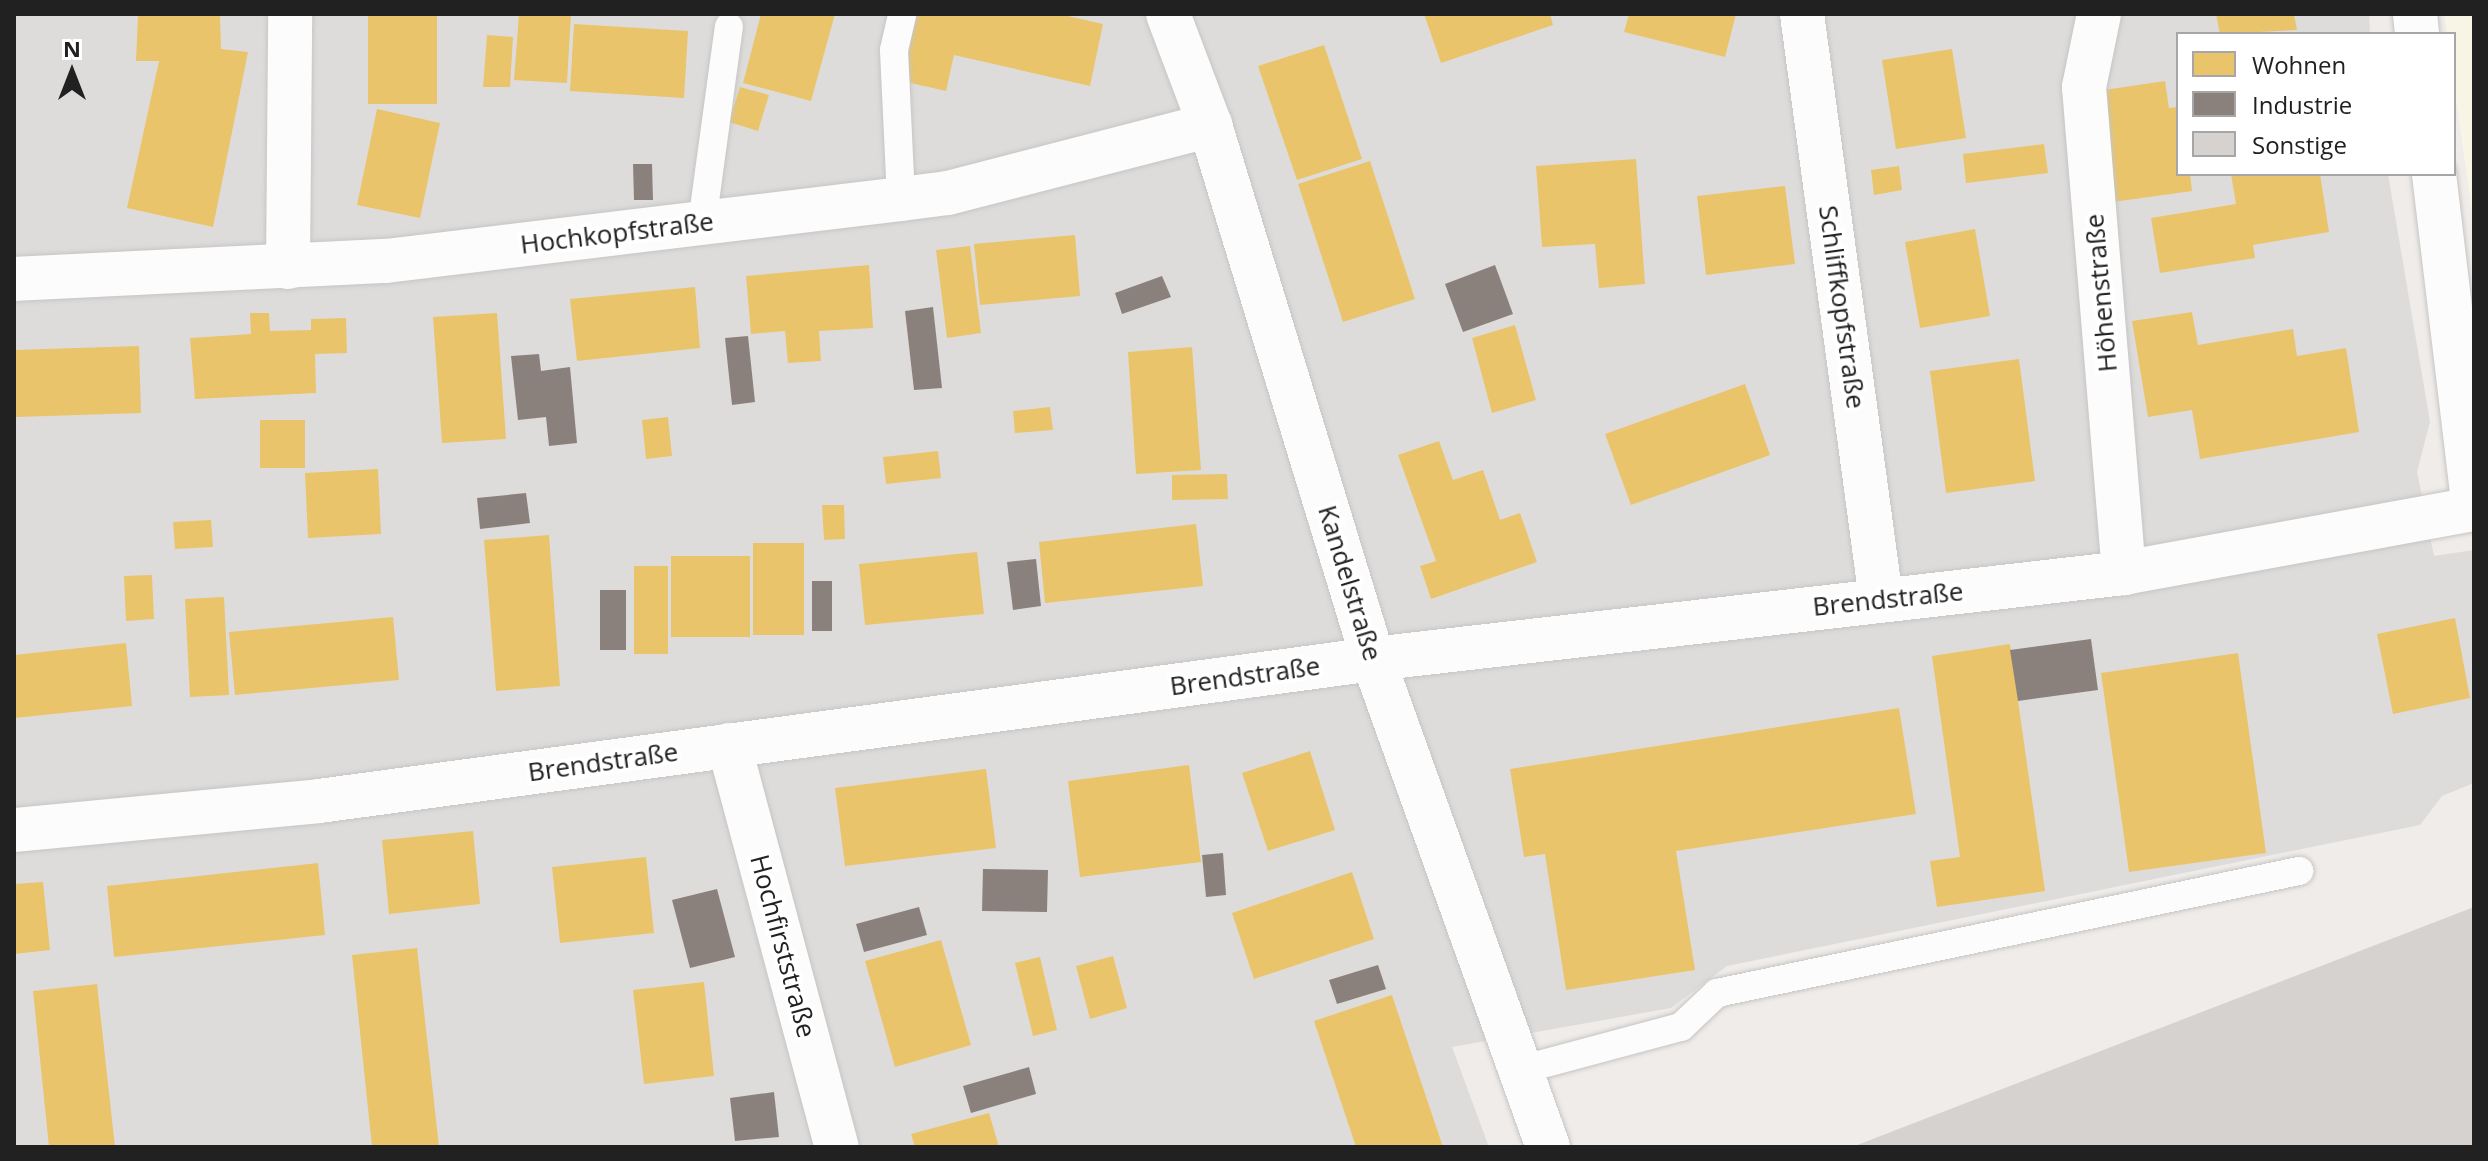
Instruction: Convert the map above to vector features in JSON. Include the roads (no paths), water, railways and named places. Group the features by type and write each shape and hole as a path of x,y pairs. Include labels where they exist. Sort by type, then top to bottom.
{"street":[{"path":"288,267 290,14"},
{"name":"Kandelstraße","path":"1168,14 1210,125 1373,659 1548,1147"},
{"name":"Schliffkopfstraße","path":"1802,14 1881,599"},
{"name":"Höhenstraße","path":"2099,14 2084,87 2124,573"},
{"name":"Hochkopfstraße","path":"14,279 386,261 948,193 1210,125"},
{"path":"2434,176 2474,509"},
{"name":"Brendstraße","path":"14,830 319,801 1373,659 2124,573 2474,509"},
{"name":"Hochfirststraße","path":"729,745 837,1147"}],"lane":[{"path":"901,199 894,50 902,14"},
{"path":"702,223 729,27"},
{"path":"1520,1070 1681,1027 1717,993 2299,871"}]}
